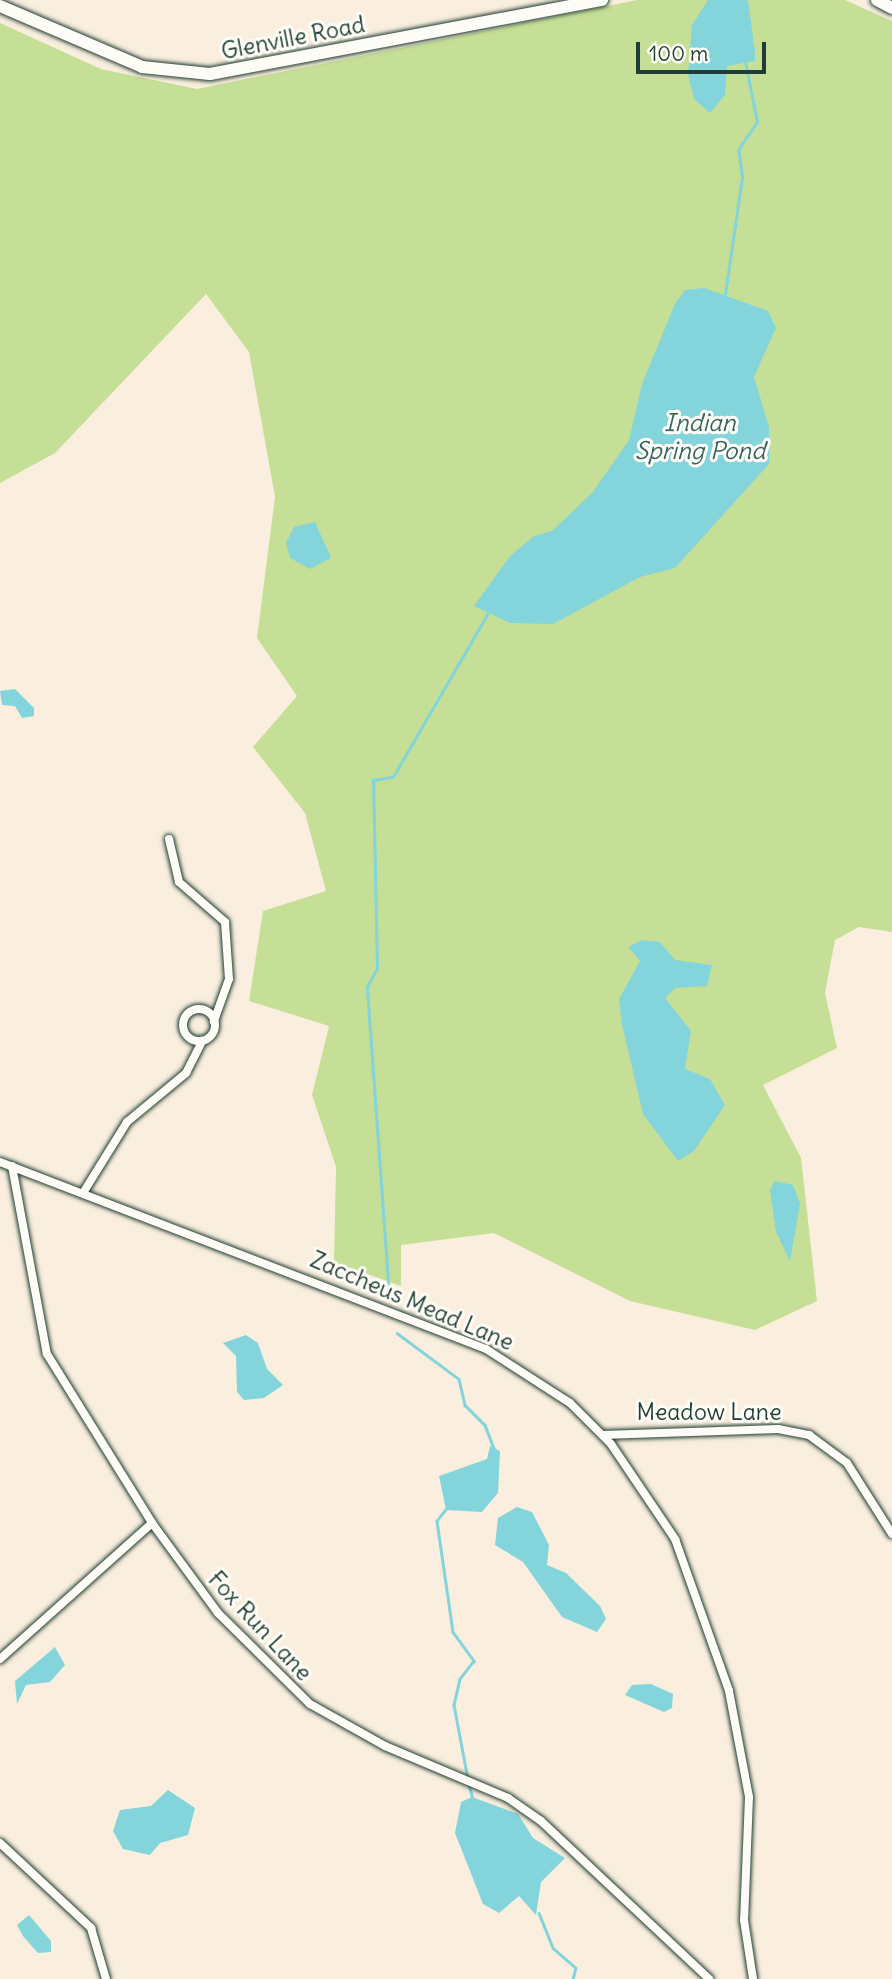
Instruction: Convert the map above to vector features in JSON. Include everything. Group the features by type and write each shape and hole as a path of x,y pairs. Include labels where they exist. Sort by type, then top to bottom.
{"main road":[{"name":"Glenville Road","path":"5,5 142,67 211,74 602,0"},
{"path":"877,0 892,8"}],"street":[{"path":"83,1193 127,1122 186,1073 202,1041 214,1032 214,1021 229,979 225,922 179,882 169,839"},
{"path":"202,1041 188,1037 184,1020 200,1009 214,1021"},
{"name":"Zaccheus Mead Lane","path":"0,1161 486,1349 529,1373 603,1435 675,1539 729,1691 749,1797 744,1920 753,1979"},
{"name":"Fox Run Lane","path":"12,1166 47,1354 152,1522 218,1613 288,1689 385,1745 530,1813 709,1979"},
{"name":"Meadow Lane","path":"603,1435 778,1429 809,1435 848,1463 892,1534"},
{"path":"0,1659 152,1522"},
{"path":"0,1843 91,1928 106,1979"}],"green space":[{"path":"637,0 845,0 892,21 892,932 859,927 835,940 825,993 837,1048 763,1085 801,1158 817,1301 755,1330 630,1301 494,1233 401,1245 401,1286 334,1262 336,1167 312,1095 329,1026 249,1001 263,911 326,891 305,813 253,747 297,696 257,638 275,497 249,352 206,294 55,453 0,483 0,23 101,69 197,89"}],"water":[{"path":"708,0 748,0 755,52 755,61 727,66 725,95 710,113 694,99 688,75 692,25"},
{"name":"Indian Spring Pond","path":"704,288 768,311 776,328 754,377 769,427 769,464 675,568 640,577 553,624 510,623 474,606 510,556 534,536 552,531 592,493 629,440 642,384 675,304 685,290"},
{"path":"315,522 331,558 310,569 290,558 286,543 294,527"},
{"path":"15,689 34,708 34,716 22,718 15,706 2,705 0,691"},
{"path":"642,940 660,942 675,960 712,965 707,986 675,988 665,998 691,1031 685,1069 710,1079 725,1105 694,1151 678,1161 643,1114 622,1025 619,999 640,961 628,947"},
{"path":"775,1181 793,1185 800,1204 790,1261 776,1232 770,1190"},
{"path":"246,1335 258,1343 267,1369 283,1385 264,1398 244,1400 237,1392 236,1356 223,1343"},
{"path":"490,1446 500,1451 498,1493 482,1512 446,1510 439,1476 487,1459"},
{"path":"517,1507 532,1512 549,1545 547,1565 566,1573 600,1606 606,1619 597,1632 562,1617 523,1562 495,1545 498,1518"},
{"path":"55,1647 65,1665 50,1682 26,1685 17,1704 15,1681"},
{"path":"651,1684 673,1694 672,1708 664,1712 625,1695 632,1685"},
{"path":"168,1790 195,1808 188,1835 160,1843 150,1855 123,1849 113,1831 120,1810 151,1806"},
{"path":"472,1797 518,1814 533,1838 565,1858 541,1882 536,1915 519,1896 499,1913 483,1904 455,1833 461,1802"},
{"path":"29,1915 51,1941 51,1952 38,1953 23,1936 17,1925"}],"waterway":[{"path":"725,294 742,177 738,150 757,122 745,62"},
{"path":"389,1296 367,987 377,968 373,780 393,777 488,613"},
{"path":"397,1333 459,1379 465,1405 485,1425 494,1448"},
{"path":"448,1507 437,1521 453,1632 474,1661 460,1679 454,1705 468,1779"},
{"path":"469,1785 473,1799"},
{"path":"539,1913 553,1948 576,1968 573,1979"}]}
